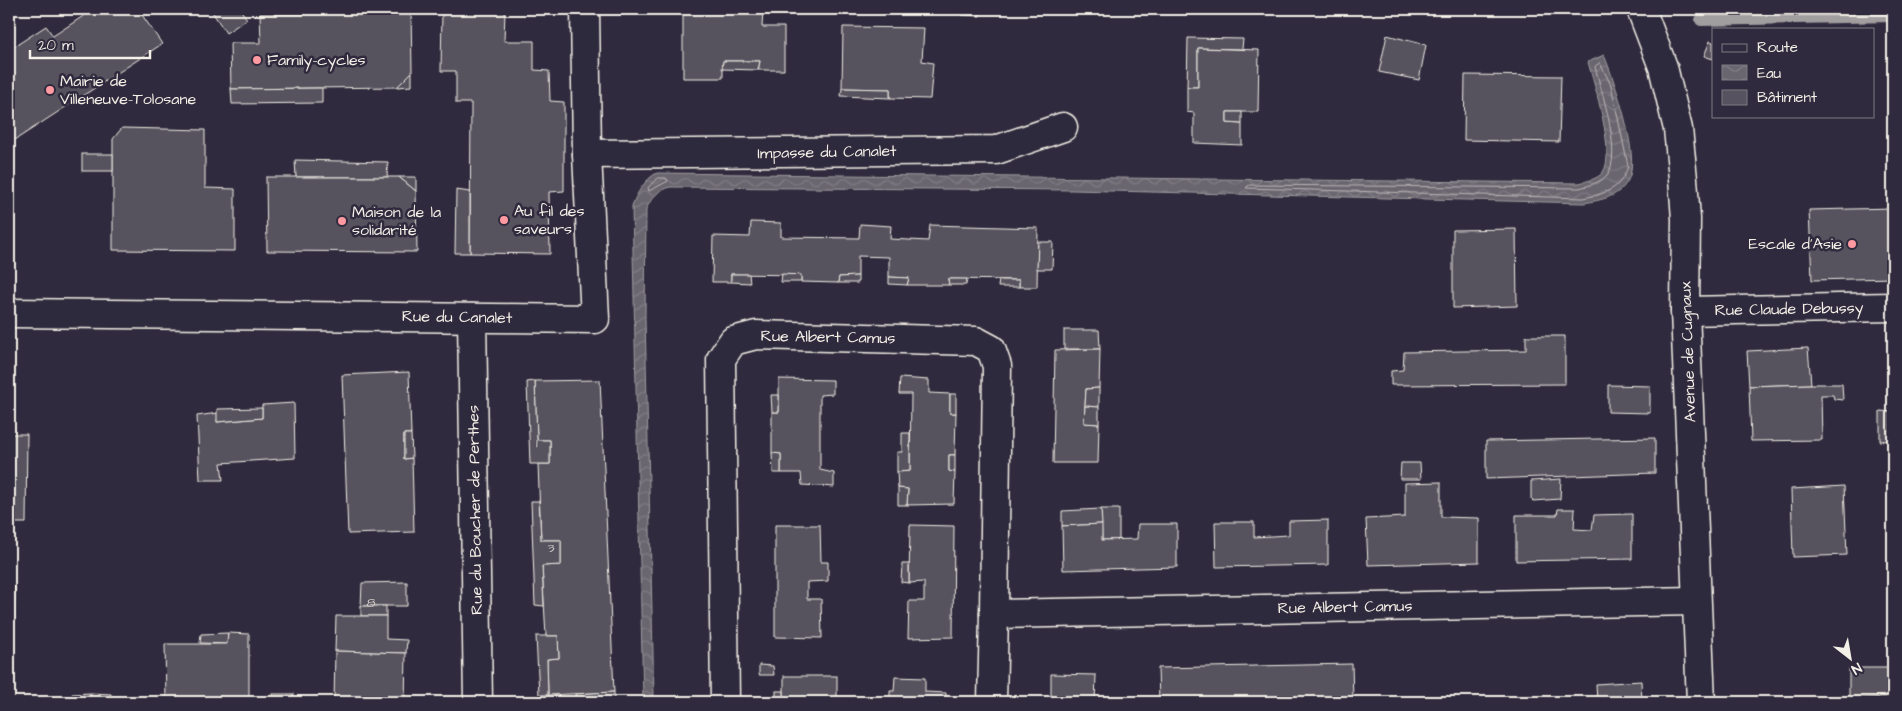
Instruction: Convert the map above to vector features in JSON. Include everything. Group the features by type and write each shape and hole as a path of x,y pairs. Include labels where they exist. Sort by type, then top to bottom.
{"street":[{"name":"Rue du Canalet","path":"9,313 595,319 587,154 585,9"},
{"name":"Avenue de Cugnaux","path":"1641,9 1664,66 1678,129 1686,219 1685,311 1701,702"},
{"name":"Impasse du Canalet","path":"587,154 996,150 1063,127"},
{"name":"Rue Claude Debussy","path":"1685,311 1893,307"},
{"name":"Rue du Boucher de Perthes","path":"472,318 478,702"},
{"name":"Rue Albert Camus","path":"725,702 721,359 733,341 756,335 976,340 991,349 997,366 992,702"},
{"name":"Rue Albert Camus","path":"994,614 1696,601"}],"water":[{"path":"1604,55 1614,81 1629,135 1631,167 1629,178 1621,190 1610,196 1584,203 1072,190 670,187 658,192 646,210 645,318 654,702 643,702 632,207 642,187 653,175 657,173 1579,183 1598,176 1603,172 1606,163 1606,135 1588,62"}],"building":[{"name":"Mairie de Villeneuve-Tolosane","path":"94,9 138,9 162,44 15,140 9,130 9,50 46,26 53,36"},
{"path":"240,9 247,19 226,33 211,10"},
{"path":"322,9 411,9 412,72 397,87 231,89 230,43 261,43 260,14 322,14"},
{"path":"683,9 763,10 762,27 784,27 784,70 758,70 760,61 723,61 723,78 683,78"},
{"path":"962,9 981,9 980,16 962,15"},
{"path":"442,11 505,11 504,41 534,41 534,70 549,71 550,101 564,102 564,191 549,192 550,254 470,253 471,103 456,103 456,71 441,71"},
{"path":"843,27 924,28 922,61 933,63 930,99 890,98 890,89 842,88"},
{"path":"1387,35 1426,45 1419,80 1379,72"},
{"path":"1188,38 1243,39 1242,49 1198,48 1198,87 1187,87"},
{"path":"1710,41 1712,42 1712,59 1704,56"},
{"path":"1198,48 1259,50 1258,112 1227,112 1227,123 1242,124 1242,145 1194,143 1194,113 1187,112 1187,87 1198,87"},
{"path":"723,61 760,61 758,70 722,69"},
{"path":"412,72 412,86 397,87"},
{"path":"1465,75 1561,76 1559,142 1464,140"},
{"path":"322,88 322,103 232,104 231,89"},
{"path":"842,88 890,89 890,98 841,96"},
{"path":"1227,112 1242,112 1242,124 1227,123"},
{"path":"122,128 205,130 205,188 235,189 235,251 113,250 113,139"},
{"path":"82,154 113,154 113,171 82,171"},
{"path":"295,160 388,162 387,177 296,177"},
{"name":"Maison de la solidarité","path":"266,177 399,177 416,191 417,252 267,251"},
{"path":"399,177 416,177 416,191"},
{"path":"456,190 470,192 470,253 455,253"},
{"name":"Escale d'Asie","path":"1893,208 1893,278 1812,280 1809,210"},
{"path":"751,222 781,223 781,237 859,238 860,224 891,226 890,239 928,241 930,225 1038,228 1037,287 1019,287 1019,280 948,279 949,285 907,285 909,278 889,277 889,257 858,256 858,276 839,277 838,283 801,282 801,275 731,274 731,282 712,282 713,236 750,237"},
{"path":"1516,229 1517,306 1453,308 1453,230"},
{"path":"1038,242 1053,242 1052,269 1037,269"},
{"path":"731,274 749,274 750,283 731,282"},
{"path":"782,274 801,275 801,282 781,282"},
{"path":"858,276 858,283 838,283 839,277"},
{"path":"889,277 909,278 907,285 889,284"},
{"path":"948,279 967,279 966,285 949,285"},
{"path":"999,280 1019,280 1019,287 998,287"},
{"path":"1064,330 1099,330 1100,349 1064,349"},
{"path":"1526,336 1565,336 1565,384 1391,385 1391,371 1403,370 1404,352 1526,350"},
{"path":"1808,348 1811,384 1749,386 1747,351"},
{"path":"1100,349 1099,388 1086,389 1084,423 1099,424 1098,463 1053,463 1055,350"},
{"path":"409,372 411,434 404,434 404,459 412,458 414,532 348,534 342,375"},
{"path":"900,378 929,380 929,393 950,394 950,413 956,413 955,455 949,455 949,471 955,472 954,504 907,505 908,489 898,488 897,472 910,471 911,394 899,394"},
{"path":"779,379 833,380 833,394 820,395 820,470 834,473 834,487 802,485 801,473 781,473 781,454 772,453 772,412 779,412"},
{"path":"600,380 614,692 548,695 547,659 559,658 558,636 546,636 542,566 561,565 561,540 541,540 538,464 550,464 550,440 537,440 535,381"},
{"path":"535,381 537,440 550,440 550,464 530,464 527,382"},
{"path":"1842,384 1843,400 1834,399 1833,395 1821,395 1822,440 1751,441 1749,386"},
{"path":"1608,385 1650,386 1650,413 1608,412"},
{"path":"1099,388 1099,407 1085,406 1086,389"},
{"path":"950,394 956,394 956,413 950,413"},
{"path":"771,395 779,395 779,412 772,412"},
{"path":"294,403 295,458 221,463 223,480 200,480 197,416 218,413 217,422 262,418 262,405"},
{"path":"1085,406 1099,407 1099,424 1084,423"},
{"path":"262,408 262,418 217,422 217,409"},
{"path":"1880,411 1893,412 1893,440 1880,441"},
{"path":"902,433 910,433 910,471 897,472 897,452 902,452"},
{"path":"9,434 27,434 26,523 9,523"},
{"path":"404,434 411,434 412,458 404,459"},
{"path":"1655,438 1655,473 1486,479 1486,441"},
{"path":"772,453 781,454 781,473 773,473"},
{"path":"949,455 955,455 955,472 949,471"},
{"path":"1401,463 1420,463 1421,479 1400,479"},
{"path":"1561,479 1560,499 1533,501 1531,499 1531,481"},
{"path":"1441,482 1441,517 1479,518 1479,562 1368,565 1366,519 1405,517 1405,483"},
{"path":"1844,486 1847,555 1793,557 1791,489"},
{"path":"898,488 908,489 907,505 898,505"},
{"path":"531,501 539,501 541,540 561,540 561,565 542,566 544,606 535,605"},
{"path":"1101,509 1119,509 1119,540 1102,540"},
{"path":"1101,509 1102,524 1062,526 1062,511"},
{"path":"1558,509 1575,509 1574,529 1592,530 1594,515 1632,514 1632,559 1516,561 1516,515 1557,515"},
{"path":"1328,520 1328,565 1216,567 1215,522 1254,522 1254,537 1289,535 1289,521"},
{"path":"1102,524 1102,540 1137,539 1138,524 1177,524 1177,567 1063,570 1062,526"},
{"path":"775,525 820,525 821,562 828,562 828,581 807,582 807,599 821,599 822,638 775,637"},
{"path":"910,525 954,526 953,637 908,638 909,601 924,601 924,582 909,583"},
{"path":"902,564 909,564 909,583 901,582"},
{"path":"407,582 407,606 361,606 362,583"},
{"path":"9,587 15,587 14,631 9,631"},
{"path":"361,606 386,606 386,616 361,616"},
{"path":"336,616 386,616 386,639 407,640 406,653 335,651"},
{"path":"228,633 227,644 200,643 201,634"},
{"path":"228,633 249,634 249,698 166,699 165,644 227,644"},
{"path":"536,636 558,636 559,658 547,659 548,695 539,695"},
{"path":"335,651 406,653 405,702 334,702"},
{"path":"1352,664 1353,701 1159,702 1158,668"},
{"path":"759,665 773,666 774,675 759,675"},
{"path":"1849,668 1893,668 1893,702 1879,702 1879,698 1849,699"},
{"path":"1051,674 1096,675 1095,702 1051,702"},
{"path":"784,676 837,676 837,702 784,702"},
{"path":"895,677 925,678 925,692 946,693 946,702 890,702 890,691 894,691"},
{"path":"1641,681 1642,702 1597,702 1596,684"},
{"path":"776,691 784,691 784,702 776,702"},
{"path":"614,692 614,702 576,702 575,694"},
{"path":"91,693 91,702 72,702 72,694"},
{"path":"91,693 111,694 111,702 91,702"},
{"path":"273,694 294,694 294,702 273,702"}],"waterway":[{"path":"1701,20 1893,16"}],"place":[{"name":"Family-cycles","path":"257,60"},
{"name":"Mairie de Villeneuve-Tolosane","path":"50,90"},
{"name":"Au fil des saveurs","path":"504,220"},
{"name":"Maison de la solidarité","path":"342,221"},
{"name":"Escale d'Asie","path":"1852,244"}]}
